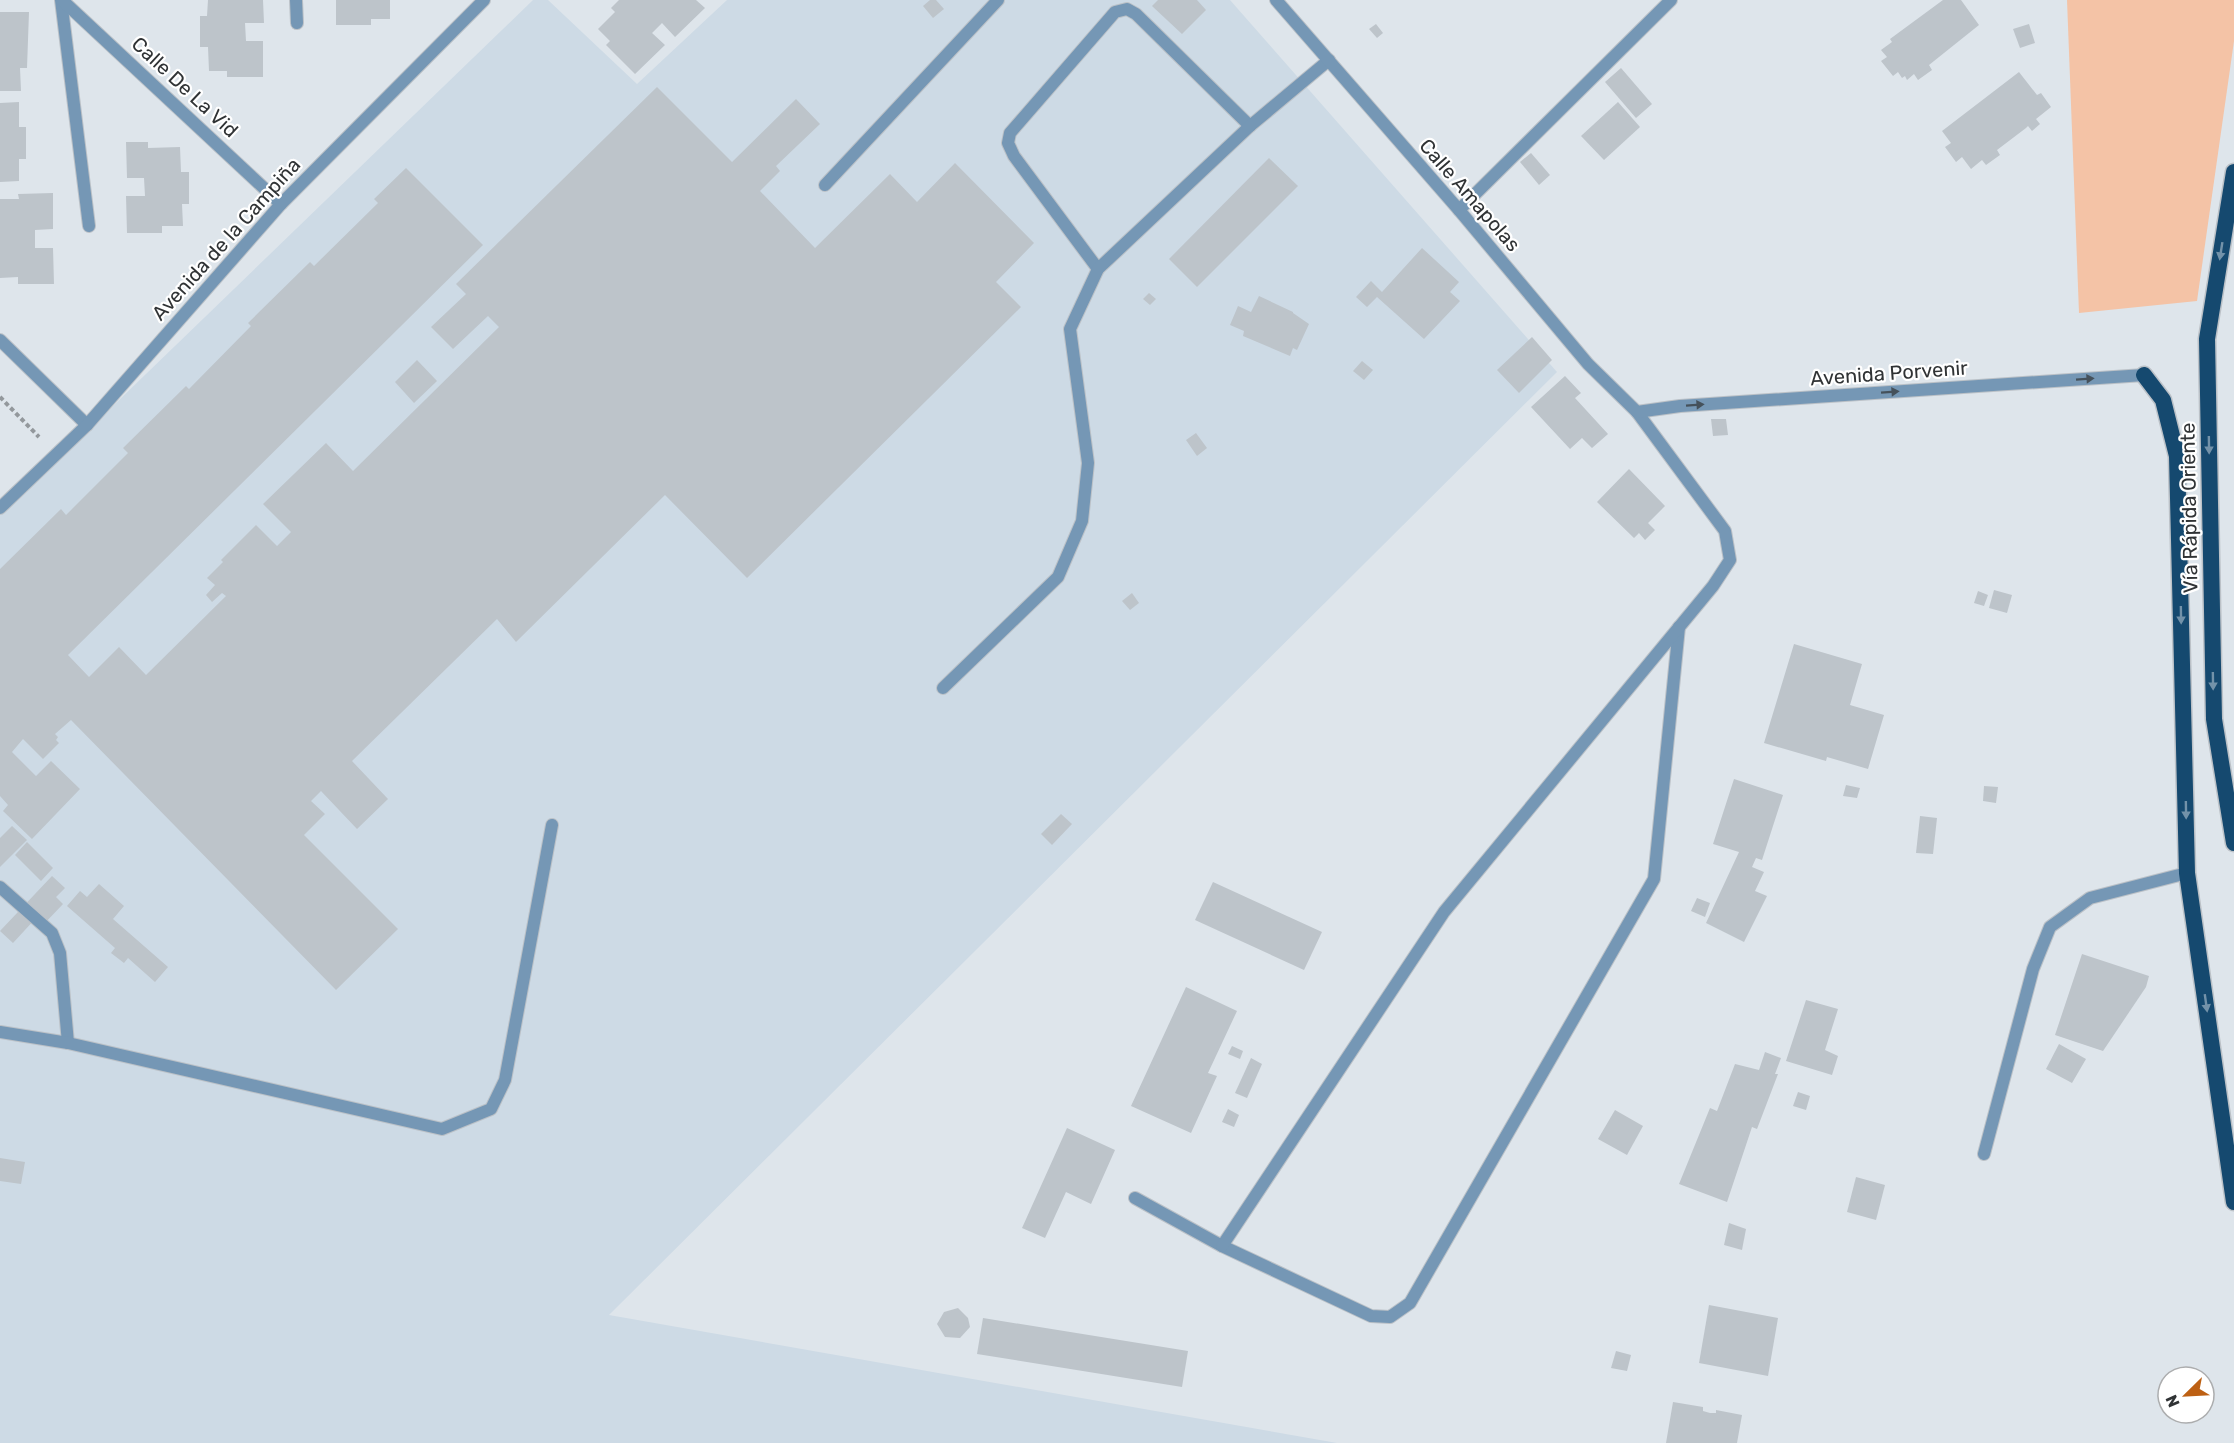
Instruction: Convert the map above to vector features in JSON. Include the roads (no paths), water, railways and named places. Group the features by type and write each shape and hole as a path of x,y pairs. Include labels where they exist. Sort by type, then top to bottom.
{"highway":[{"name":"Vía Rápida Oriente","path":"2234,172 2207,339 2214,719 2234,843"},
{"path":"2144,375 2163,400 2177,456 2187,873 2234,1202"}],"street":[{"name":"Calle De La Vid","path":"62,0 281,204"},
{"path":"62,0 89,226"},
{"path":"296,0 297,23"},
{"path":"825,185 998,0"},
{"name":"Calle Amapolas","path":"1222,1246 1444,912 1713,586 1730,560 1725,531 1637,412 1588,364 1459,210 1276,0"},
{"path":"1459,210 1671,0"},
{"name":"Avenida de la Campiña","path":"0,508 87,425 281,204 480,2"},
{"path":"1098,269 1014,156 1008,143 1010,133 1115,12 1127,9 1136,14 1250,126"},
{"path":"943,688 1058,577 1082,521 1088,463 1070,329 1098,269 1250,126 1329,60"},
{"path":"0,340 87,425"},
{"name":"Avenida Porvenir","path":"1637,412 1692,405 2144,375"},
{"path":"1135,1198 1222,1246 1371,1316 1390,1317 1410,1303 1654,879 1678,627"},
{"path":"0,1032 68,1043 442,1129 491,1109 505,1080 552,825"},
{"path":"1984,1154 2033,969 2050,927 2090,898 2187,873"},
{"path":"0,887 52,933 60,952 68,1043"}]}
